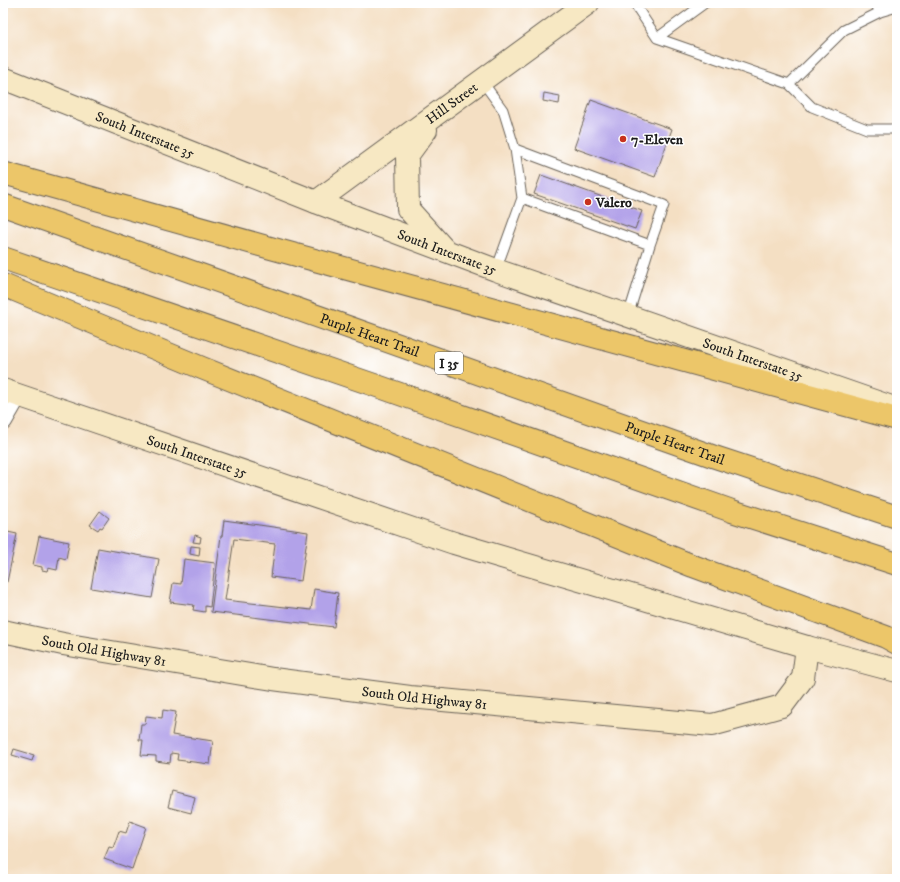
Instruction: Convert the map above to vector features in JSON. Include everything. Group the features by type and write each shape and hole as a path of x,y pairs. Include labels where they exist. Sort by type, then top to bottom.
{"highway":[{"path":"3,173 267,247 897,419"},
{"name":"Purple Heart Trail","path":"3,205 715,457 897,517"},
{"path":"3,258 380,387 711,503 897,564"},
{"path":"3,285 231,380 678,560 886,637 897,643"}],"main road":[{"name":"Hill Street","path":"316,202 588,3"},
{"name":"South Interstate 35","path":"3,78 316,202 496,270 897,409"},
{"path":"437,114 407,156 408,209 446,251"},
{"name":"South Interstate 35","path":"11,392 454,542 807,647 897,671"},
{"name":"South Old Highway 81","path":"3,631 63,644 296,682 418,698 712,725 782,706 802,678 807,647"}],"street":[{"path":"3,421 11,392"}],"lane":[{"path":"634,3 657,38 788,84 812,107 867,129 897,129"},
{"path":"657,38 705,3"},
{"path":"875,3 880,12"},
{"path":"788,84 844,30 880,12 897,7"},
{"path":"482,81 503,110 515,149 522,198 496,270"},
{"path":"515,149 664,205 628,316"},
{"path":"522,198 650,245"}],"building":[{"path":"544,93 560,96 559,104 543,101"},
{"name":"7-Eleven","path":"591,100 672,129 655,177 574,148"},
{"name":"Valero","path":"541,175 642,211 635,229 534,194"},
{"path":"100,511 109,518 102,528 100,527 98,530 90,525"},
{"path":"224,520 308,532 301,581 271,577 275,544 234,539 225,600 311,610 314,589 338,593 334,627 211,612"},
{"path":"3,531 17,534 7,582 3,581"},
{"path":"195,535 201,537 200,543 193,542"},
{"path":"39,536 69,542 66,559 59,557 57,570 48,568 47,571 42,570 42,567 33,565"},
{"path":"191,546 200,547 199,556 190,554"},
{"path":"98,548 159,559 152,598 91,588"},
{"path":"184,559 215,563 210,607 205,606 205,612 193,610 194,605 170,602 173,583 181,584"},
{"path":"3,686 7,688 3,699"},
{"path":"163,710 176,712 172,735 213,741 210,764 177,760 178,754 171,753 170,763 156,761 156,756 141,755 143,740 139,740 141,724 145,724 146,716 162,718"},
{"path":"14,749 34,755 32,761 12,755"},
{"path":"172,791 195,797 191,813 168,807"},
{"path":"130,821 146,827 132,869 104,859 109,847 113,848 119,831 126,833"}],"place":[{"name":"7-Eleven","path":"623,139"},
{"name":"Valero","path":"588,202"}]}
